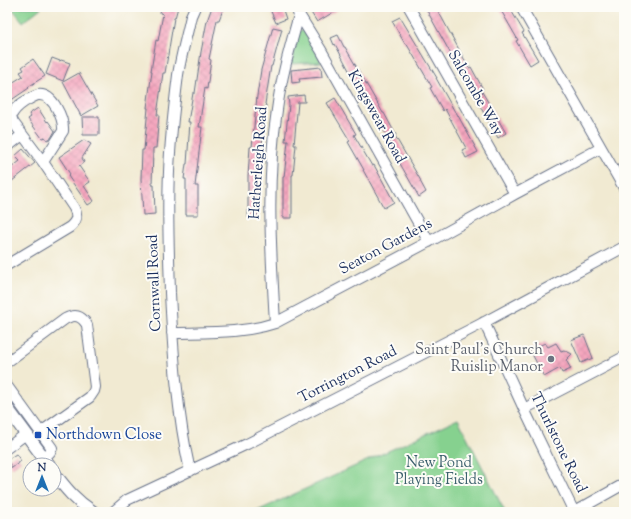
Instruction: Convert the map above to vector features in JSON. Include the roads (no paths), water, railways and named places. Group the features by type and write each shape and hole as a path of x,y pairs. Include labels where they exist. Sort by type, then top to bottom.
{"main road":[{"path":"7,408 42,457"},
{"path":"62,484 80,504 93,512"}],"street":[{"name":"Cornwall Road","path":"190,471 182,425 172,333 168,213 172,131 178,74 194,7"},
{"name":"Salcombe Way","path":"409,7 514,194"},
{"path":"521,7 624,188"},
{"name":"Kingswear Road","path":"299,10 429,242"},
{"name":"Hatherleigh Road","path":"275,323 270,227 272,157 276,111 282,77 299,10"},
{"path":"7,265 70,227 77,218 74,208 43,162 13,122 11,116 13,110 26,101 39,95 45,96 51,100 59,113 63,125 63,131 43,162"},
{"path":"7,147 22,135"},
{"name":"Seaton Gardens","path":"172,333 226,332 264,327 275,323 429,242 514,194 601,148"},
{"name":"Torrington Road","path":"190,471 247,444 484,322 624,247"},
{"path":"7,362 64,319 71,316 78,316 84,319 87,326 96,387 90,397 41,432"},
{"name":"Thurlstone Road","path":"484,322 574,512"},
{"path":"524,409 624,357"},
{"path":"7,386 52,448 48,457"},
{"path":"7,448 26,434"},
{"path":"113,512 127,500 190,471"},
{"path":"574,512 624,484"}],"place":[{"name":"Saint Paul's Church Ruislip Manor","path":"551,359"},
{"name":"Northdown Close","path":"38,435"}],"park label":[{"name":"New Pond Playing Fields","path":"439,472"}]}
